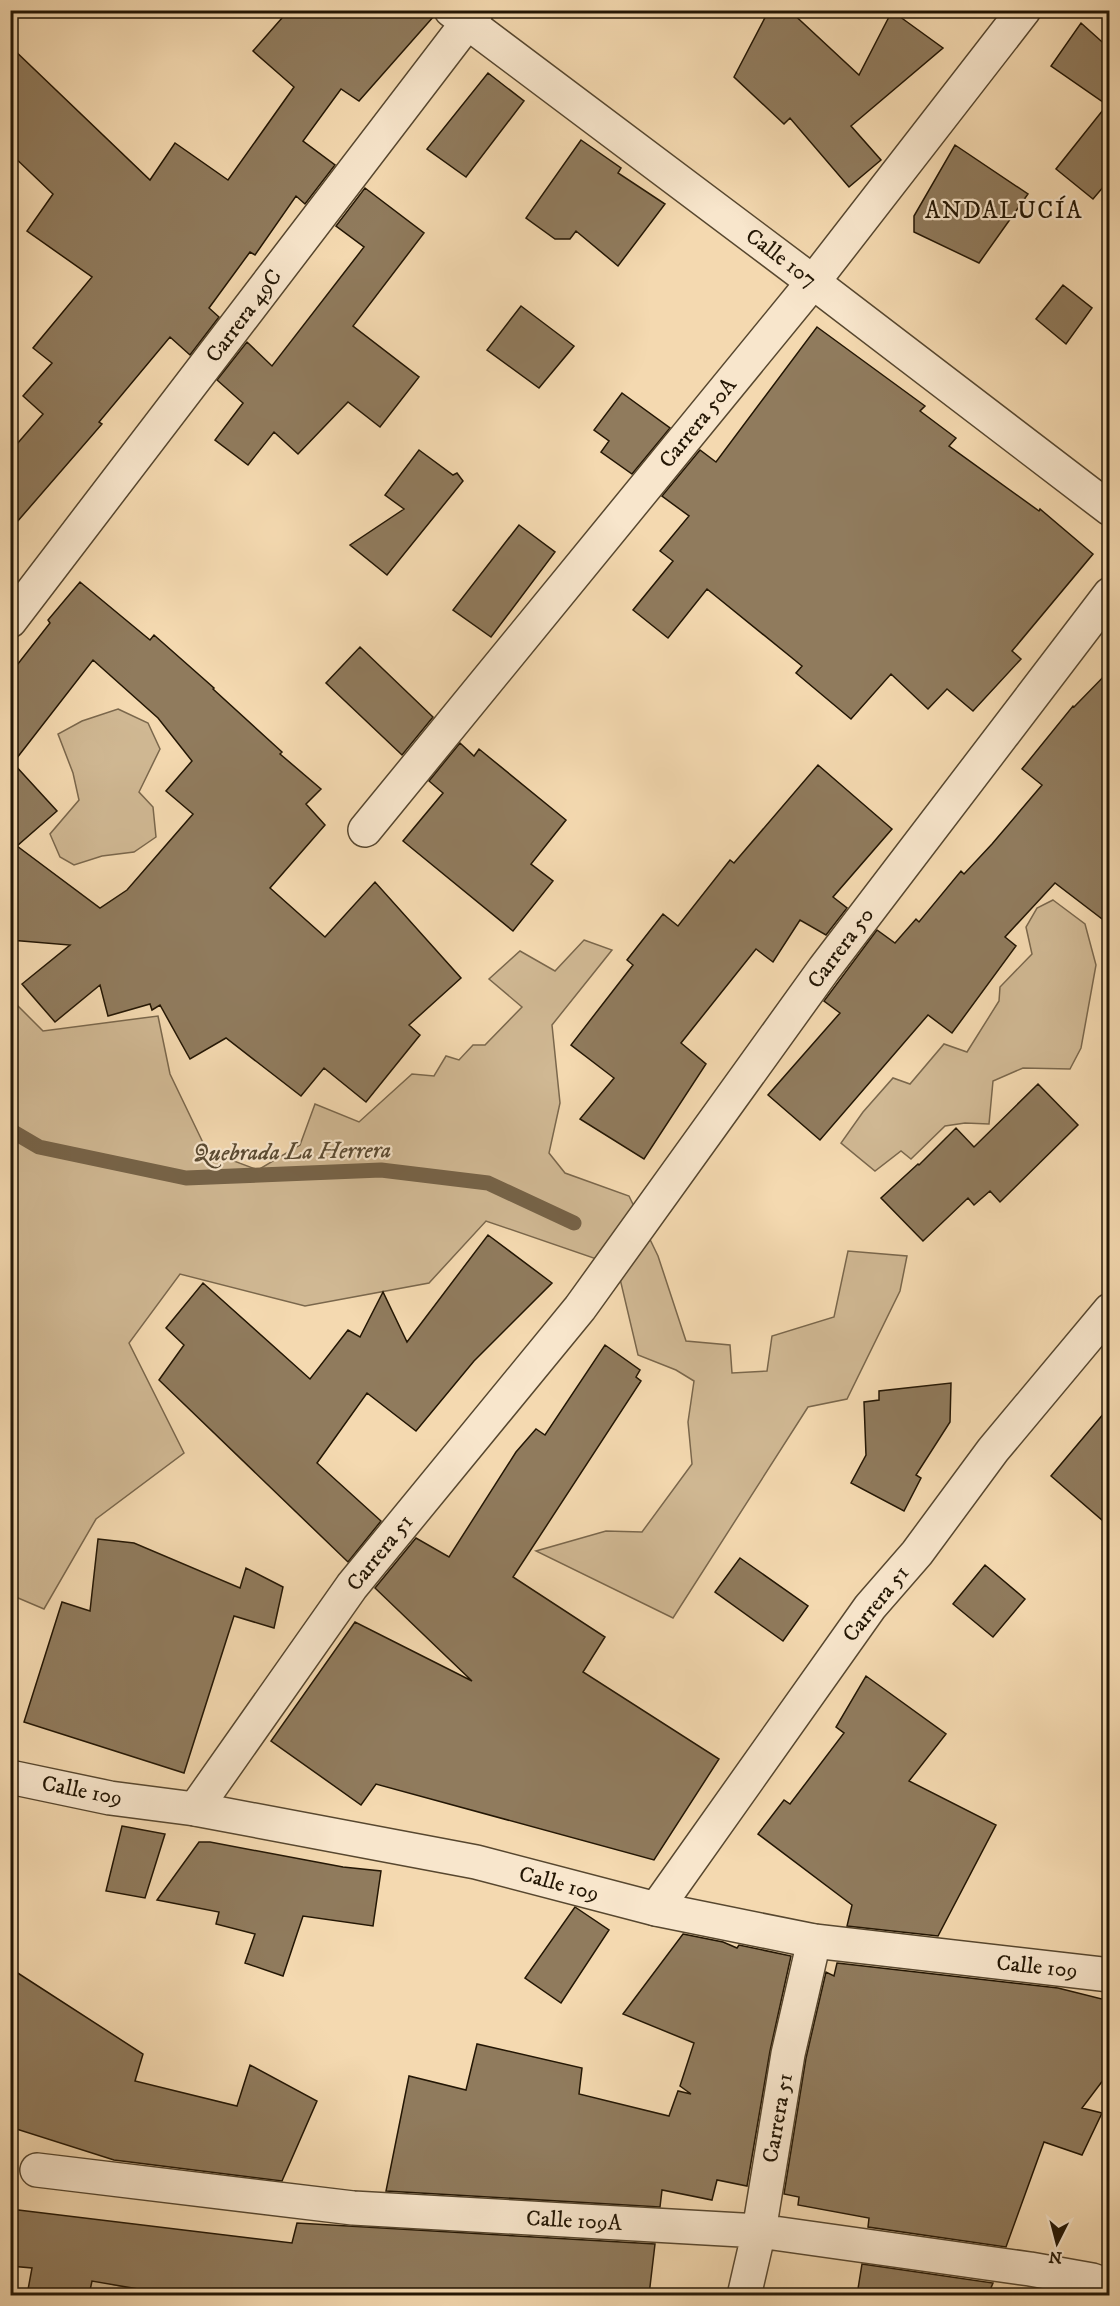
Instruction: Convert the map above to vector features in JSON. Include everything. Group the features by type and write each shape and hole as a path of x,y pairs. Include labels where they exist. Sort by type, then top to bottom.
{"street":[{"name":"Carrera 50A","path":"365,830 813,282 1024,10"},
{"name":"Calle 107","path":"465,15 1110,509"},
{"name":"Carrera 49C","path":"10,621 465,15"},
{"name":"Carrera 50","path":"580,1308 825,969 1110,594"},
{"name":"Carrera 51","path":"195,1809 352,1586 580,1308"},
{"name":"Carrera 51","path":"656,1909 870,1607 917,1553 993,1450 1110,1310"},
{"name":"Calle 109","path":"10,1777 110,1798 195,1809 476,1862 656,1909 814,1941 1110,1975"},
{"name":"Carrera 51","path":"744,2295 759,2231 788,2054 814,1941"},
{"name":"Calle 109A","path":"37,2170 353,2208 759,2231 1030,2269 1092,2280 1110,2286"}],"shaded area":[{"path":"118,709 148,723 160,749 139,792 153,807 156,837 134,852 102,856 74,865 60,857 50,834 79,800 73,773 58,734 82,721"},
{"path":"1053,900 1085,924 1096,965 1081,1048 1070,1069 1023,1068 993,1081 989,1124 965,1123 945,1126 911,1159 901,1151 875,1171 841,1143 863,1112 893,1078 910,1084 944,1044 967,1052 999,1001 1000,987 1032,954 1026,927 1037,908"},
{"path":"584,940 612,950 552,1025 560,1103 549,1153 565,1173 629,1196 658,1256 686,1341 730,1345 732,1373 767,1371 772,1336 834,1317 848,1251 907,1256 900,1291 847,1399 808,1407 673,1618 536,1551 606,1531 642,1532 692,1464 688,1422 694,1381 676,1370 638,1355 617,1266 486,1221 429,1283 305,1306 180,1274 129,1343 184,1453 96,1519 44,1609 11,1595 10,998 43,1031 158,1016 170,1074 207,1151 258,1170 300,1145 315,1104 359,1122 412,1074 434,1076 446,1056 459,1060 473,1045 485,1045 522,1007 489,979 520,951 555,971"},
{"path":"92,2276 111,2284 165,2296 89,2296"}],"building":[{"path":"289,10 433,10 434,16 359,101 341,89 303,141 335,165 305,204 296,196 255,255 250,252 209,308 219,317 190,355 170,337 99,422 102,424 10,530 10,452 43,414 23,396 52,363 33,348 92,277 27,231 53,194 10,153 10,46 150,180 175,143 228,180 294,87 253,51"},
{"path":"769,10 789,10 859,75 892,11 943,48 851,126 881,160 849,187 790,118 784,124 734,77"},
{"path":"1081,23 1110,49 1110,179 1093,199 1056,169 1107,105 1051,66"},
{"path":"488,73 524,101 466,177 427,149"},
{"path":"581,140 621,168 618,173 665,204 618,266 576,231 570,239 555,239 526,218"},
{"path":"955,145 1028,194 979,263 914,232 914,216"},
{"path":"365,188 424,233 353,326 419,377 380,427 348,402 298,454 274,432 248,465 215,440 243,403 217,380 247,342 272,366 364,247 336,226"},
{"path":"1063,285 1092,308 1066,344 1036,319"},
{"path":"521,306 574,346 539,388 487,350"},
{"path":"817,327 925,406 920,411 956,438 949,446 1039,511 1040,509 1093,554 1012,651 1021,659 973,711 947,689 928,709 891,674 851,719 796,673 802,666 707,589 668,638 633,610 673,561 660,551 689,516 662,496 700,450 716,462"},
{"path":"622,393 670,428 632,474 601,452 609,441 594,430"},
{"path":"419,450 453,475 457,473 463,481 387,575 350,545 404,509 385,495"},
{"path":"519,525 555,552 491,637 453,610"},
{"path":"80,582 150,640 154,635 282,752 280,754 321,789 306,804 325,825 270,888 325,937 375,882 461,978 409,1025 420,1035 366,1102 324,1068 301,1096 226,1038 190,1059 160,1005 152,1010 150,1004 108,1016 100,985 55,1022 22,984 70,945 10,940 10,674 50,623 48,620","holes":["93,660 158,718 192,761 166,791 193,814 127,890 100,908 17,846 57,811 13,763"]},
{"path":"360,647 433,717 402,755 326,683"},
{"path":"1110,670 1110,925 1055,883 1005,937 1016,946 952,1033 928,1015 820,1140 768,1095 840,1013 824,1001 877,930 895,943 916,919 919,922 961,871 964,874 992,844 1042,785 1022,769 1073,706"},
{"path":"460,743 474,756 479,749 566,820 531,864 553,881 513,931 403,841 443,793 429,781"},
{"path":"818,765 892,829 833,897 847,908 826,935 800,920 773,962 756,949 681,1043 706,1064 644,1159 580,1119 614,1078 571,1045 633,965 627,960 663,914 678,926 730,860 734,863"},
{"path":"1038,1084 1078,1125 1000,1202 990,1191 974,1205 968,1198 923,1241 881,1198 919,1165 956,1128 974,1147"},
{"path":"488,1235 552,1283 474,1361 416,1431 367,1393 317,1463 381,1521 348,1562 159,1380 184,1345 166,1328 203,1283 310,1379 348,1330 360,1337 383,1292 407,1342"},
{"path":"605,1345 640,1370 636,1377 641,1381 513,1577 605,1637 583,1672 719,1759 654,1860 376,1784 361,1805 271,1741 355,1622 472,1681 375,1588 416,1538 449,1557 516,1452 536,1429 545,1435"},
{"path":"951,1383 950,1422 916,1475 921,1478 904,1511 851,1483 866,1455 864,1402 879,1400 879,1391"},
{"path":"1110,1406 1110,1527 1051,1476"},
{"path":"98,1539 134,1543 240,1588 246,1568 283,1587 274,1628 234,1616 184,1773 24,1722 62,1602 90,1611"},
{"path":"740,1558 808,1606 783,1641 715,1592"},
{"path":"985,1565 1025,1599 993,1637 953,1604"},
{"path":"866,1676 946,1734 909,1781 996,1825 938,1936 847,1926 852,1905 758,1834 784,1800 790,1804 844,1733 836,1727"},
{"path":"122,1826 165,1834 145,1898 106,1891"},
{"path":"199,1842 210,1842 343,1867 381,1871 373,1926 303,1916 283,1976 245,1963 255,1934 216,1924 219,1912 157,1900"},
{"path":"575,1907 609,1930 561,2003 525,1978"},
{"path":"683,1934 723,1942 737,1948 739,1945 791,1956 770,2051 747,2186 717,2180 712,2200 662,2190 660,2207 386,2191 409,2076 466,2090 477,2044 582,2068 579,2094 669,2116 678,2091 691,2094 680,2086 694,2043 623,2014"},
{"path":"837,1963 1058,1988 1110,2001 1110,2071 1082,2108 1102,2113 1082,2155 1044,2142 1006,2247 868,2227 869,2218 798,2205 799,2197 784,2194 806,2058 826,1972 834,1976"},
{"path":"10,1968 143,2054 135,2081 237,2106 250,2065 317,2101 282,2181 114,2160 10,2127"},
{"path":"10,2209 292,2243 297,2223 655,2244 649,2295 173,2295 92,2281 89,2295 27,2295 32,2268 10,2266"},
{"path":"862,2264 993,2283 988,2295 857,2295"}],"waterway":[{"name":"Quebrada La Herrera","path":"10,1130 39,1147 186,1178 381,1170 488,1183 574,1223"}],"district":[{"name":"ANDALUCÍA","path":"1004,211"}]}
